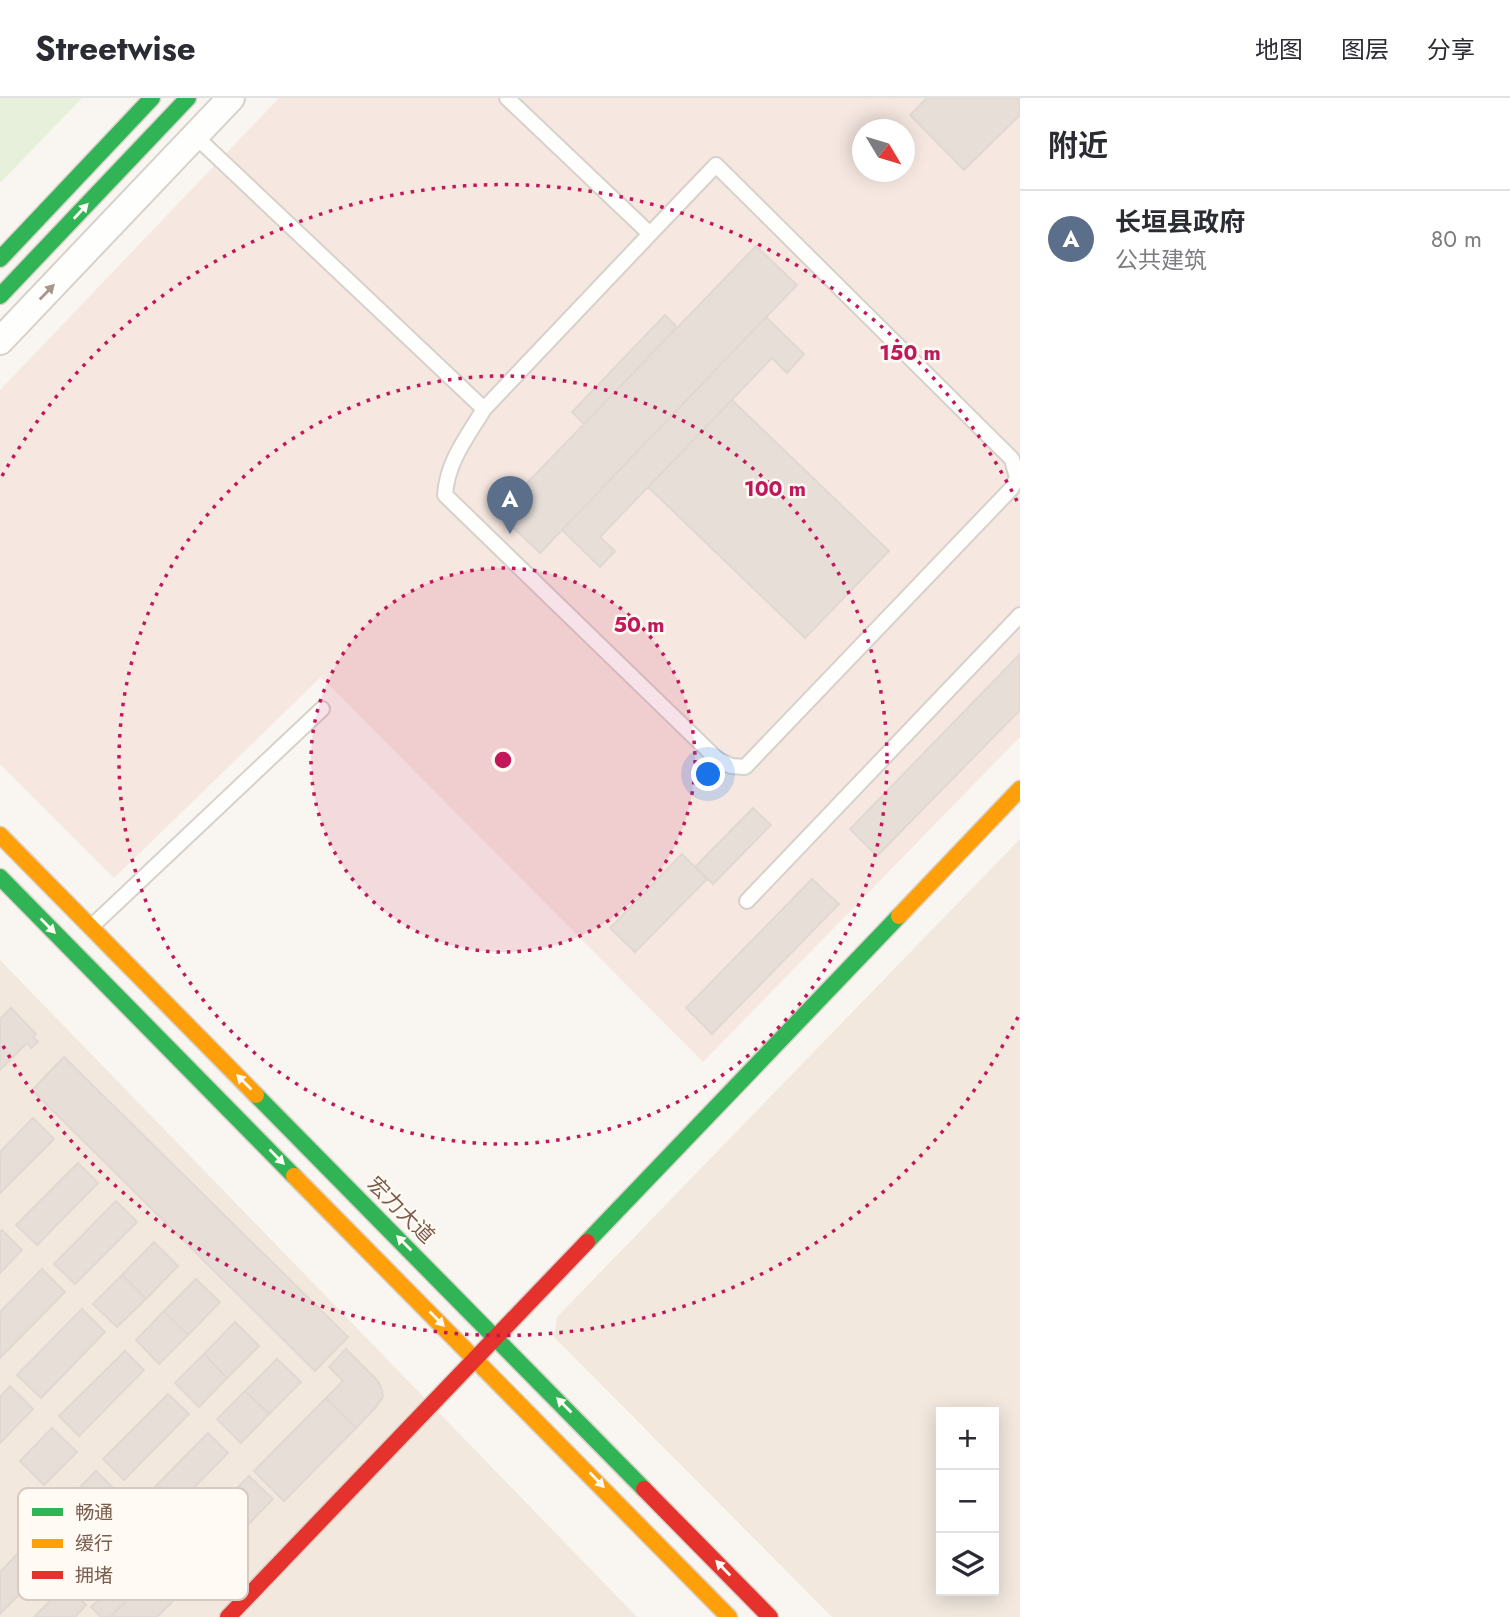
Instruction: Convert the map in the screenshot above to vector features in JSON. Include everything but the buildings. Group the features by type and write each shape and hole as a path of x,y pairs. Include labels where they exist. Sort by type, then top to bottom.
{"main road":[{"path":"0,259 152,98"},
{"path":"0,296 188,98"},
{"path":"248,1597 1020,789"},
{"name":"宏力大道","path":"0,835 497,1336 770,1617"},
{"path":"0,877 729,1617"},
{"path":"229,1617 245,1600"}],"street":[{"path":"0,341 231,98"}],"lane":[{"path":"508,98 650,234"},
{"path":"173,114 484,409"},
{"path":"716,165 1012,459 1017,478 1017,489 745,767 732,766 708,749 445,495 446,475 452,461 484,409 650,234 716,165"},
{"path":"747,901 1020,615"},
{"path":"91,927 322,709"}],"shaded area":[{"path":"279,98 1020,98 1020,737 703,1062 321,677 114,878 0,764 0,390"},
{"path":"1020,839 1020,1617 832,1617 554,1337 557,1317"},
{"path":"0,960 637,1617 0,1617"}],"green space":[{"path":"0,98 82,98 0,183"}],"traffic: fast":[{"path":"0,259 152,98"},
{"path":"0,296 188,98"},
{"path":"0,877 294,1176"},
{"path":"587,1242 899,916"},
{"path":"256,1095 644,1489"}],"traffic: slow":[{"path":"899,916 1020,789"},
{"path":"0,835 256,1095"},
{"path":"294,1176 729,1617"}],"traffic: jam":[{"path":"248,1596 587,1242"},
{"path":"644,1489 770,1617"},
{"path":"228,1617 244,1600"}],"place":[{"name":"长垣县政府","path":"510,534"}]}
